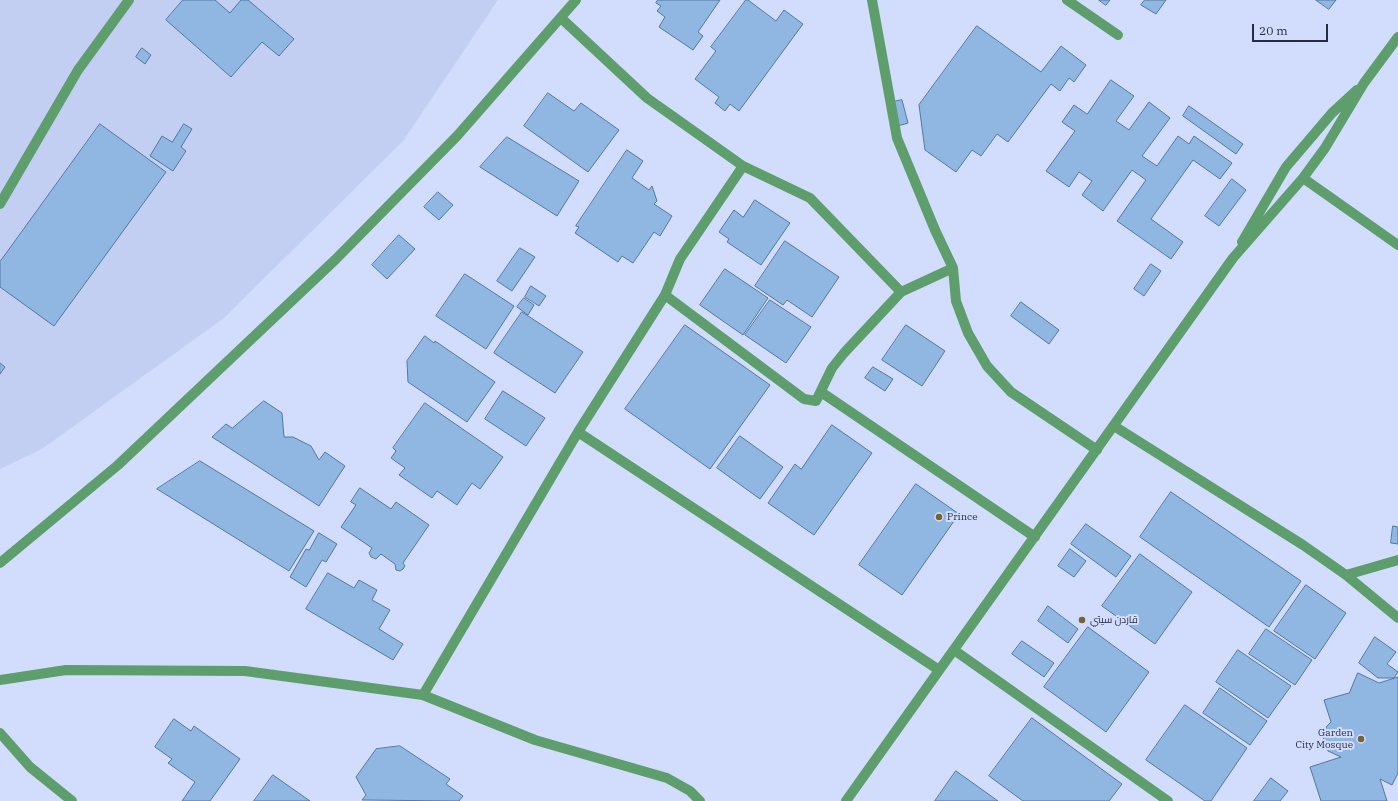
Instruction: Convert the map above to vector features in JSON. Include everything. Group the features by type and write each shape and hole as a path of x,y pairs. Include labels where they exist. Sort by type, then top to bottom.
{"street":[{"path":"0,204 78,70 129,0"},
{"path":"1,559 118,465 227,364 336,259 457,136 576,0"},
{"path":"872,0 897,138 935,230 953,268 956,301 961,317 976,348 987,366 1000,382 1022,401 1097,450"},
{"path":"1067,0 1118,35"},
{"path":"561,18 647,98 743,166 810,198 901,292"},
{"path":"1233,258 1303,178 1325,148 1364,83 1398,37"},
{"path":"846,801 1233,258 1286,167 1332,113 1364,83"},
{"path":"423,695 578,432 665,295 680,259 743,166"},
{"path":"1303,178 1398,245"},
{"path":"665,295 804,399 816,400 832,368 901,292 953,268"},
{"path":"821,392 1035,537"},
{"path":"1114,426 1303,545 1346,575 1398,618"},
{"path":"578,432 939,670"},
{"path":"1346,575 1398,560"},
{"path":"954,650 1168,801"},
{"path":"0,680 66,670 245,671 423,695 535,740 667,778 690,790 700,801"},
{"path":"0,733 30,767 72,801"}],"shaded area":[{"path":"0,0 498,0 403,141 224,318 42,449 0,469"}],"building":[{"path":"183,0 215,0 230,13 241,0 248,0 294,39 279,56 262,42 231,77 166,20"},
{"path":"658,0 720,0 698,32 703,36 693,50 659,27 665,17 657,11 661,6 656,3"},
{"path":"746,0 776,21 784,10 803,24 739,111 730,104 725,111 715,103 719,97 695,79 716,51 711,47"},
{"path":"1099,0 1110,0 1106,5"},
{"path":"1145,0 1166,0 1156,14 1141,5"},
{"path":"1316,0 1336,0 1329,9"},
{"path":"977,26 1041,72 1061,46 1086,65 1074,82 1069,78 1060,91 1051,84 1008,142 997,134 981,156 972,150 956,172 925,150 919,105"},
{"path":"142,48 151,55 145,64 136,57"},
{"path":"1111,80 1134,96 1116,121 1129,130 1149,102 1170,118 1142,156 1157,166 1178,136 1189,144 1194,136 1232,163 1220,179 1193,160 1151,219 1183,242 1171,259 1117,221 1146,180 1132,170 1103,211 1082,195 1092,181 1079,172 1069,187 1046,171 1075,131 1062,122 1074,105 1087,114"},
{"path":"548,93 574,111 581,103 619,130 588,172 524,126"},
{"path":"902,100 908,123 898,126 893,102"},
{"path":"1189,106 1243,144 1236,154 1183,116"},
{"path":"100,124 166,172 54,326 0,287 0,262"},
{"path":"184,124 192,129 181,147 186,151 173,171 150,156 162,136 172,142"},
{"path":"507,137 579,181 557,216 480,167"},
{"path":"627,150 643,161 632,178 649,190 652,186 657,201 654,204 672,216 660,236 654,232 633,263 622,256 618,262 575,233 579,227 576,226"},
{"path":"1232,179 1246,190 1219,226 1205,216"},
{"path":"438,192 453,205 439,220 424,207"},
{"path":"755,200 790,223 761,265 727,242 729,239 719,232 734,210 743,217"},
{"path":"399,235 415,249 387,279 372,265"},
{"path":"785,241 839,277 812,317 787,300 783,305 755,286"},
{"path":"520,248 535,257 512,291 497,281"},
{"path":"1151,264 1161,271 1144,296 1134,289"},
{"path":"725,269 768,298 743,335 700,305"},
{"path":"465,274 514,306 486,349 436,316"},
{"path":"531,286 546,296 539,306 525,297"},
{"path":"524,298 534,305 528,315 517,307"},
{"path":"770,300 811,327 786,363 745,335"},
{"path":"1021,302 1059,330 1049,344 1011,316"},
{"path":"522,312 583,352 555,393 494,353"},
{"path":"685,325 770,385 710,469 625,409"},
{"path":"906,325 945,351 922,386 882,360"},
{"path":"425,336 434,343 435,341 495,382 467,422 408,382 407,361"},
{"path":"0,363 5,367 0,374"},
{"path":"873,367 893,379 885,391 865,378"},
{"path":"503,391 545,418 526,446 485,419"},
{"path":"264,401 282,413 284,437 293,437 311,446 319,460 325,452 345,466 319,506 212,437 226,424 232,428"},
{"path":"425,403 503,457 480,489 472,483 457,505 437,491 432,498 399,475 405,468 391,458 396,451 393,448"},
{"path":"832,425 872,453 814,535 768,503 795,464 801,469"},
{"path":"740,436 783,467 760,499 717,468"},
{"path":"200,461 314,531 289,571 157,489"},
{"path":"916,484 959,514 902,595 859,565"},
{"path":"360,488 391,509 396,502 429,525 403,563 405,566 400,571 396,570 395,564 381,554 376,559 371,557 369,553 372,548 341,527 356,505 351,502"},
{"path":"1171,492 1301,581 1269,627 1140,537"},
{"path":"1086,524 1131,556 1116,577 1071,544"},
{"path":"1393,526 1398,527 1398,544 1391,543"},
{"path":"319,533 337,544 326,562 322,560 306,587 290,577 306,549 309,550"},
{"path":"1070,549 1086,561 1074,577 1058,566"},
{"path":"1140,554 1192,592 1155,644 1102,606"},
{"path":"328,573 354,588 359,580 377,590 372,600 390,610 379,629 403,644 393,660 306,609"},
{"path":"1306,585 1346,613 1315,659 1274,631"},
{"path":"1048,606 1078,629 1068,643 1038,621"},
{"path":"1088,627 1149,672 1106,732 1044,687"},
{"path":"1266,629 1312,660 1295,685 1249,654"},
{"path":"1375,637 1396,652 1387,664 1398,672 1394,678 1378,678 1359,663"},
{"path":"1022,641 1054,663 1044,677 1012,654"},
{"path":"1238,650 1291,686 1268,718 1216,682"},
{"name":"Garden City Mosque","path":"1358,673 1379,683 1398,677 1398,773 1392,785 1380,779 1387,801 1321,801 1310,767 1341,757 1328,751 1324,743 1323,734 1331,722 1324,700 1349,693"},
{"path":"1220,688 1267,721 1250,745 1203,713"},
{"path":"1185,705 1247,748 1211,801 1205,801 1146,760"},
{"path":"1032,718 1122,784 1109,801 1023,801 989,776"},
{"path":"174,719 191,731 194,726 240,759 210,801 182,801 195,782 168,763 172,759 155,747"},
{"path":"400,746 450,779 446,784 463,796 459,801 362,800 366,795 356,777 376,749"},
{"path":"956,771 998,801 935,801"},
{"path":"273,775 310,801 254,801"},
{"path":"1271,778 1288,791 1280,801 1254,801"}],"place":[{"name":"Prince","path":"939,517"},
{"name":"قاردن سيتي","path":"1082,620"},
{"name":"Garden City Mosque","path":"1361,739"}]}
